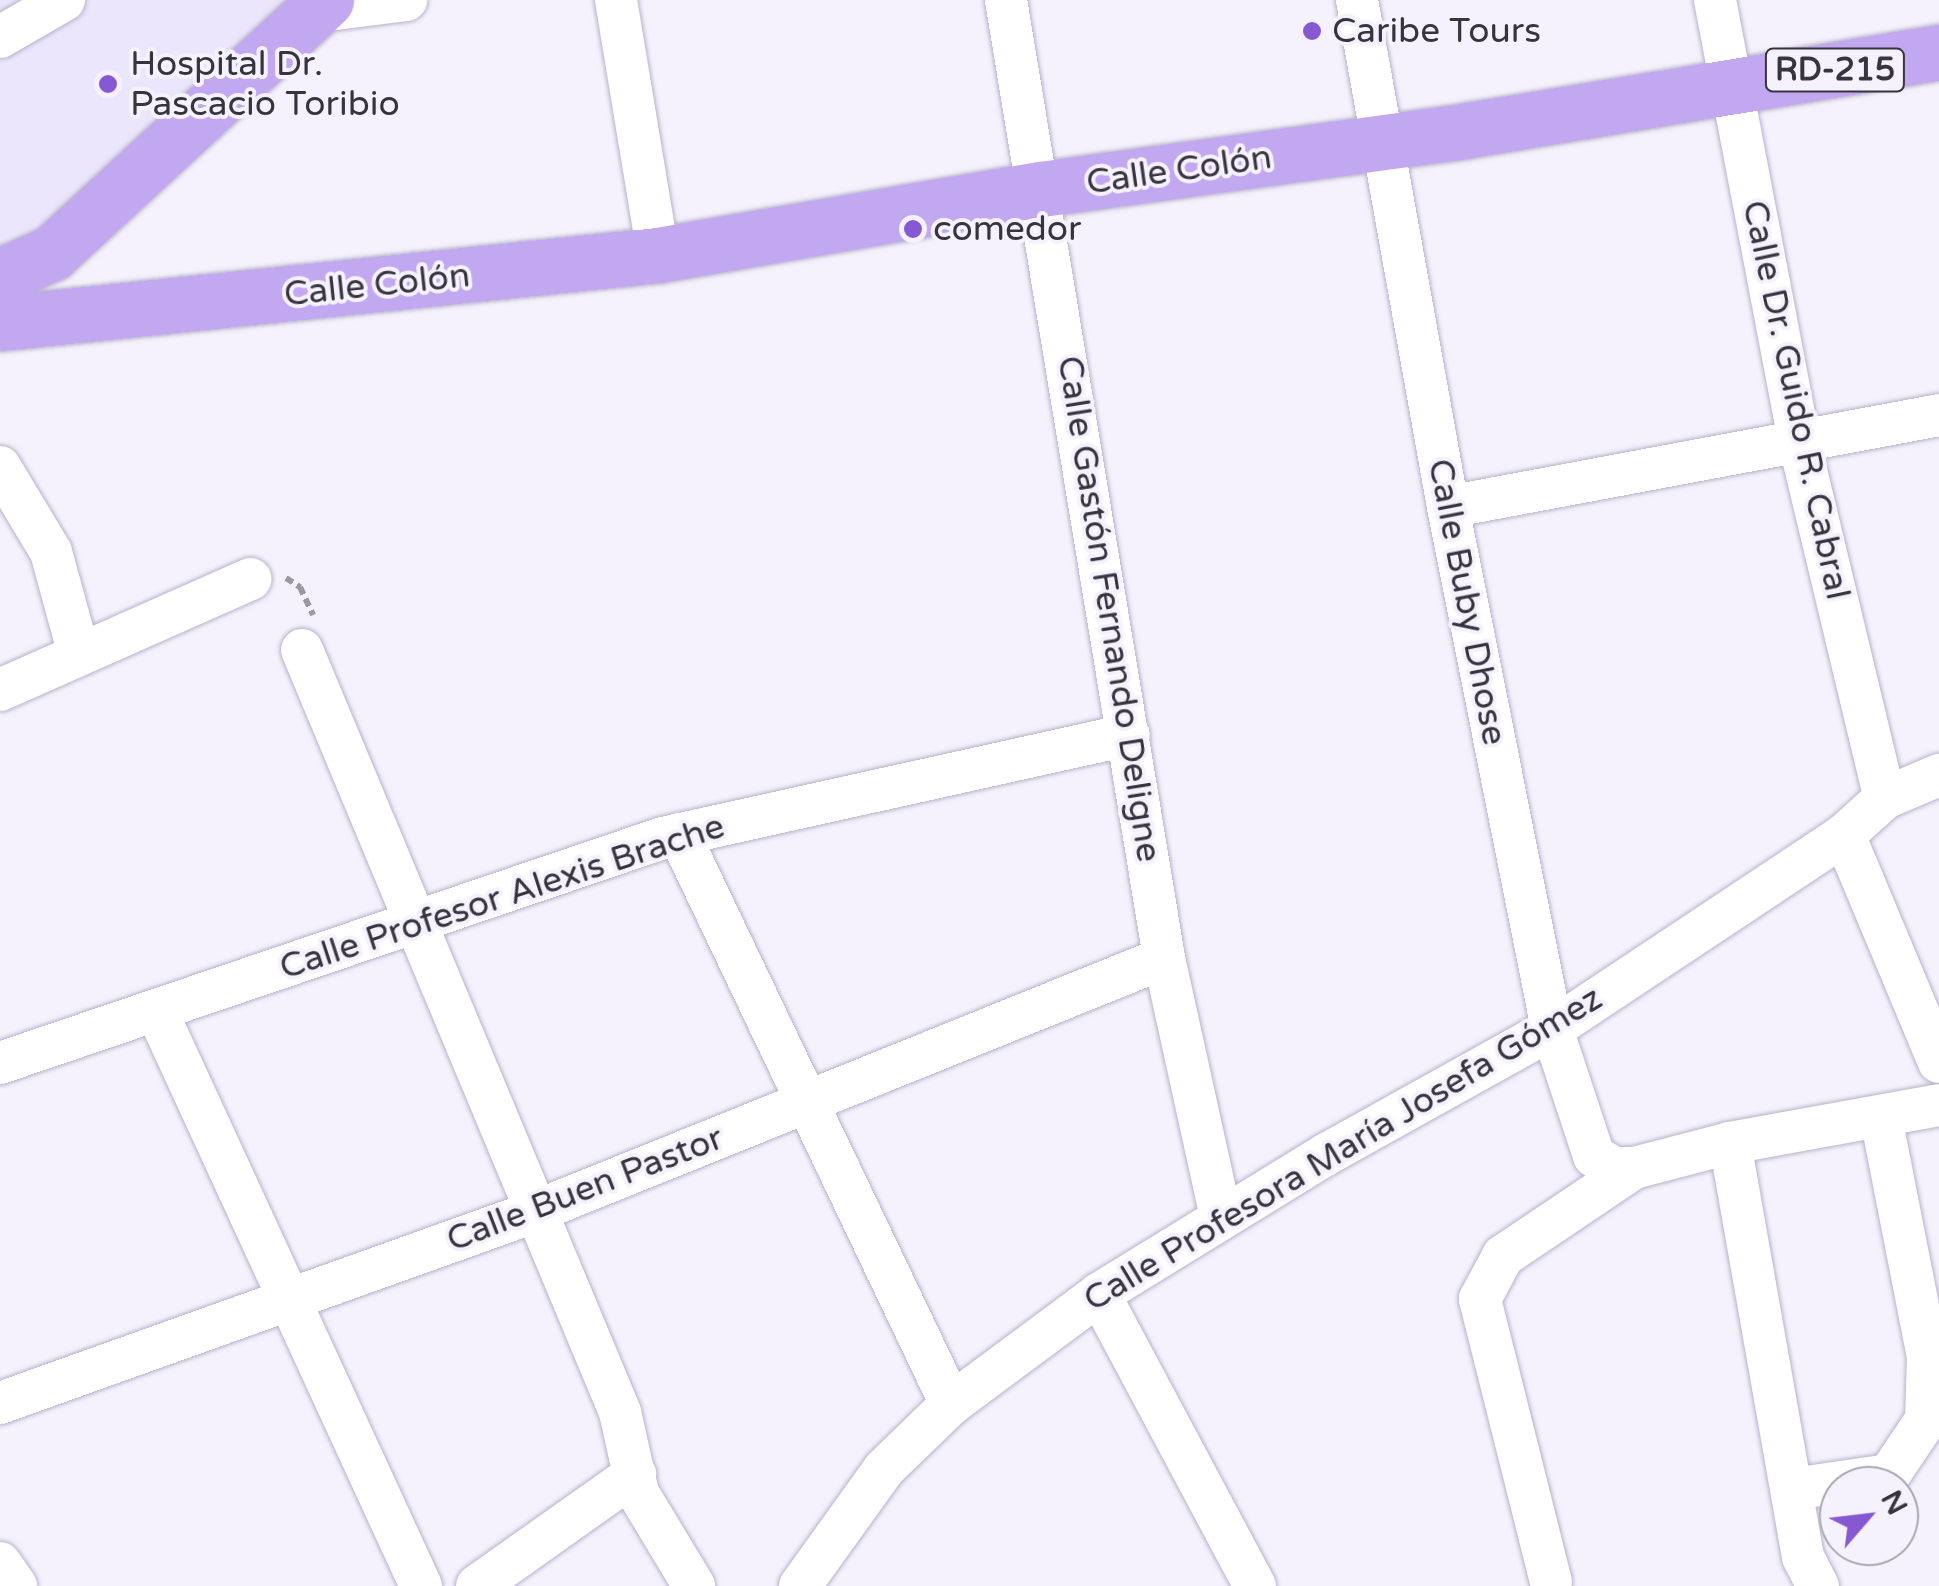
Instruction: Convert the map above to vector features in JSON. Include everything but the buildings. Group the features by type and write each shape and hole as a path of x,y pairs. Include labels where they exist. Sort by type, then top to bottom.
{"main road":[{"path":"0,276 52,253 322,6"},
{"name":"Calle Colón","path":"0,323 658,255 1041,189 1732,89 1939,52"},
{"path":"52,253 54,282 70,316"}],"street":[{"path":"0,37 64,0"},
{"path":"322,6 406,0"},
{"path":"616,0 658,255"},
{"name":"Calle Gastón Fernando Deligne","path":"1006,0 1041,189 1164,958 1222,1217"},
{"name":"Calle Buby Dhose","path":"1357,0 1448,507 1552,1029 1594,1156 1614,1168 1634,1168"},
{"name":"Calle Dr. Guido R. Cabral","path":"1715,0 1798,437 1885,798"},
{"path":"1448,507 1798,437 1939,415"},
{"path":"0,467 52,552 78,652"},
{"path":"0,690 78,652 250,579"},
{"path":"302,650 413,926 620,1412 638,1493 694,1586"},
{"name":"Calle Profesor Alexis Brache","path":"0,1063 679,834 1130,735"},
{"name":"Calle Profesora María Josefa Gómez","path":"800,1586 884,1469 951,1404 1099,1294 1222,1217 1552,1029 1844,835 1885,798 1939,775"},
{"path":"679,834 804,1104 951,1404"},
{"path":"1844,835 1939,1062"},
{"name":"Calle Buen Pastor","path":"0,1403 534,1212 1164,958"},
{"path":"157,1012 286,1299 422,1586"},
{"path":"1550,1582 1480,1299 1502,1256 1634,1168 1730,1143 1939,1105"},
{"path":"1792,1489 1893,1473 1926,1420 1934,1365 1881,1118"},
{"path":"1730,1143 1802,1557 1818,1586"},
{"path":"1099,1294 1254,1586"},
{"path":"477,1586 635,1474"},
{"path":"0,1563 16,1586"}],"path":[{"path":"250,579 290,578 300,587 313,612 302,650"}],"shaded area":[{"name":"Hospital Dr. Pascacio Toribio","path":"0,0 306,0 129,164 0,256"}],"place":[{"name":"Caribe Tours","path":"1312,31"},
{"name":"Hospital Dr. Pascacio Toribio","path":"108,84"},
{"name":"comedor","path":"913,229"}]}
